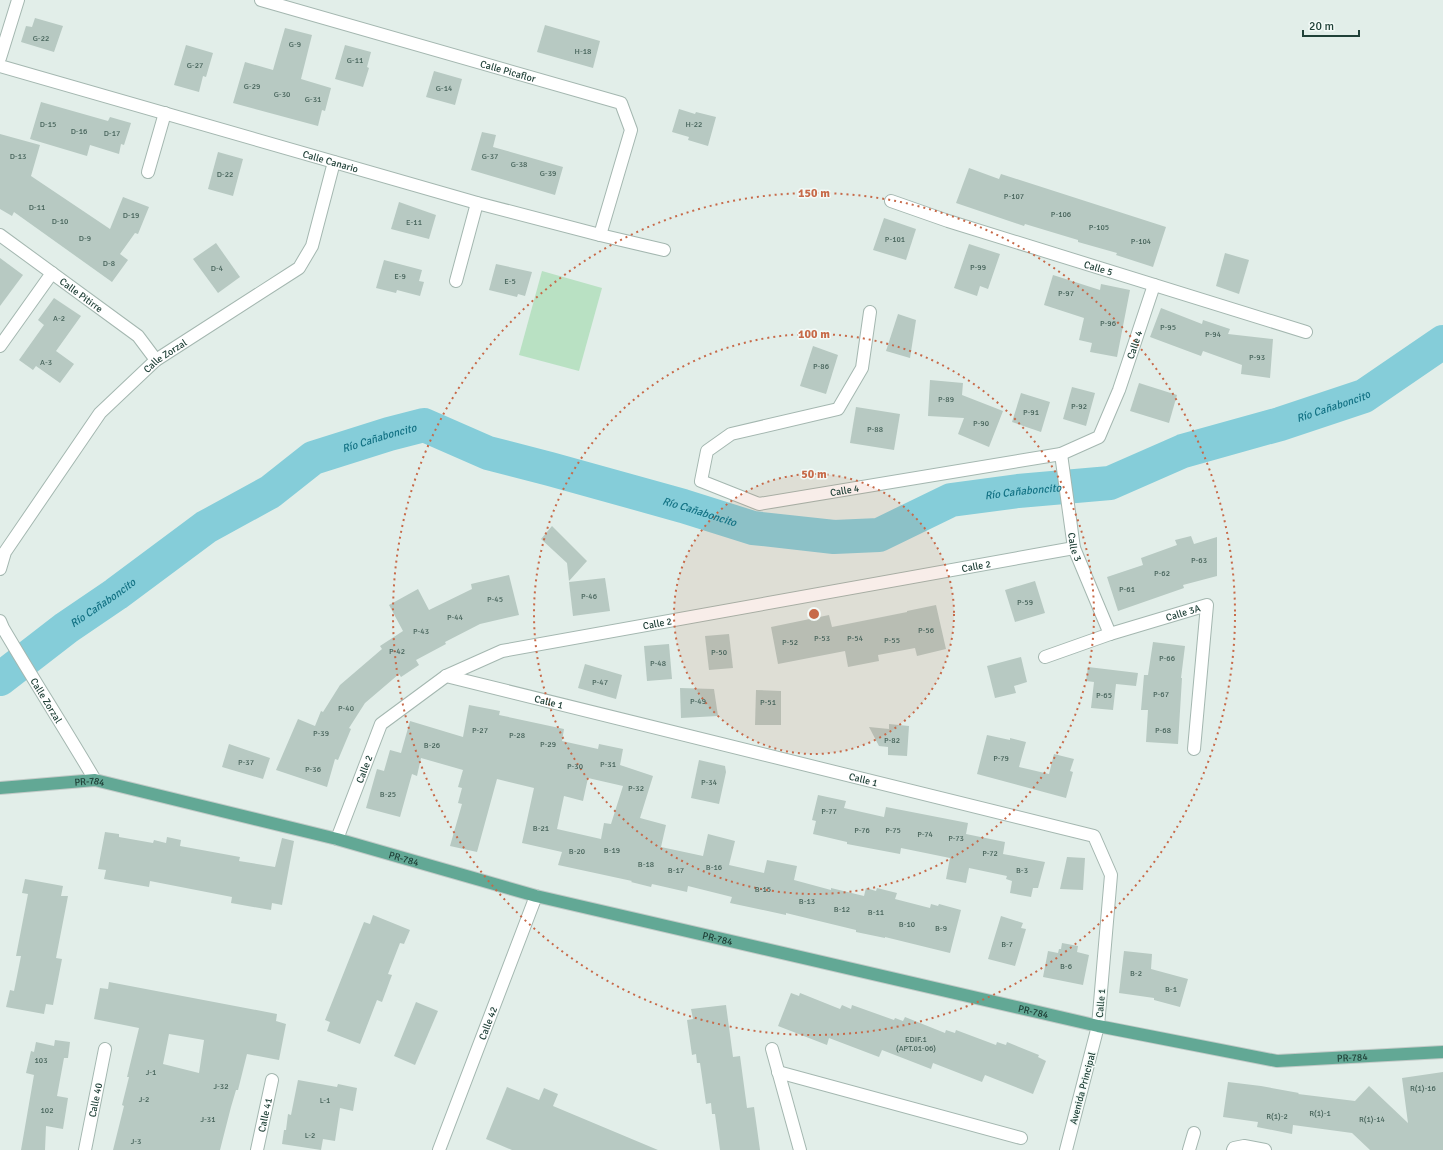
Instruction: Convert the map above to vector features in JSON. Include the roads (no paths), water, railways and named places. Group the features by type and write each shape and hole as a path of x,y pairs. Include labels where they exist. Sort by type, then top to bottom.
{"main road":[{"name":"PR-784","path":"0,788 95,780 337,839 536,896 1098,1026 1277,1061 1443,1052"}],"street":[{"path":"0,58 18,0"},
{"name":"Calle Picaflor","path":"261,0 621,103 631,130 600,235"},
{"name":"Calle Canario","path":"0,66 477,203 664,250"},
{"path":"148,172 165,113"},
{"name":"Calle Zorzal","path":"0,569 5,552 100,413 156,360 300,268 312,246 334,162"},
{"name":"Calle 5","path":"891,202 1306,332"},
{"path":"456,281 477,203"},
{"name":"Calle Pitirre","path":"0,235 138,336 156,360"},
{"path":"0,346 52,273"},
{"name":"Calle 4","path":"870,312 862,368 838,409 731,434 707,451 701,480 759,504 1061,454 1099,437 1119,390 1154,285"},
{"name":"Calle 3","path":"1061,454 1074,548 1110,634"},
{"name":"Calle 2","path":"337,839 381,724 446,676 502,651 1074,548"},
{"name":"Calle 3A","path":"1045,657 1110,634 1207,605 1194,749"},
{"name":"Calle Zorzal","path":"1,625 39,690 56,714 95,780"},
{"name":"Calle 1","path":"446,676 1094,836 1111,875 1098,1026"},
{"name":"Calle 42","path":"439,1150 536,896"},
{"name":"Avenida Principal","path":"1066,1150 1098,1026"},
{"path":"772,1049 800,1150"},
{"name":"Calle 40","path":"84,1150 105,1050"},
{"path":"778,1072 1021,1138"},
{"name":"Calle 41","path":"257,1150 272,1080"},
{"path":"1189,1150 1194,1133"},
{"path":"1233,1150 1234,1148 1244,1146 1265,1150"}],"waterway":[{"name":"Río Cañaboncito","path":"0,679 66,628 116,594 206,527 270,492 313,458 389,434 424,425 488,453 683,506 753,528 834,537 879,535 951,500 1018,491 1110,483 1183,451 1280,424 1364,396 1443,342"}]}
